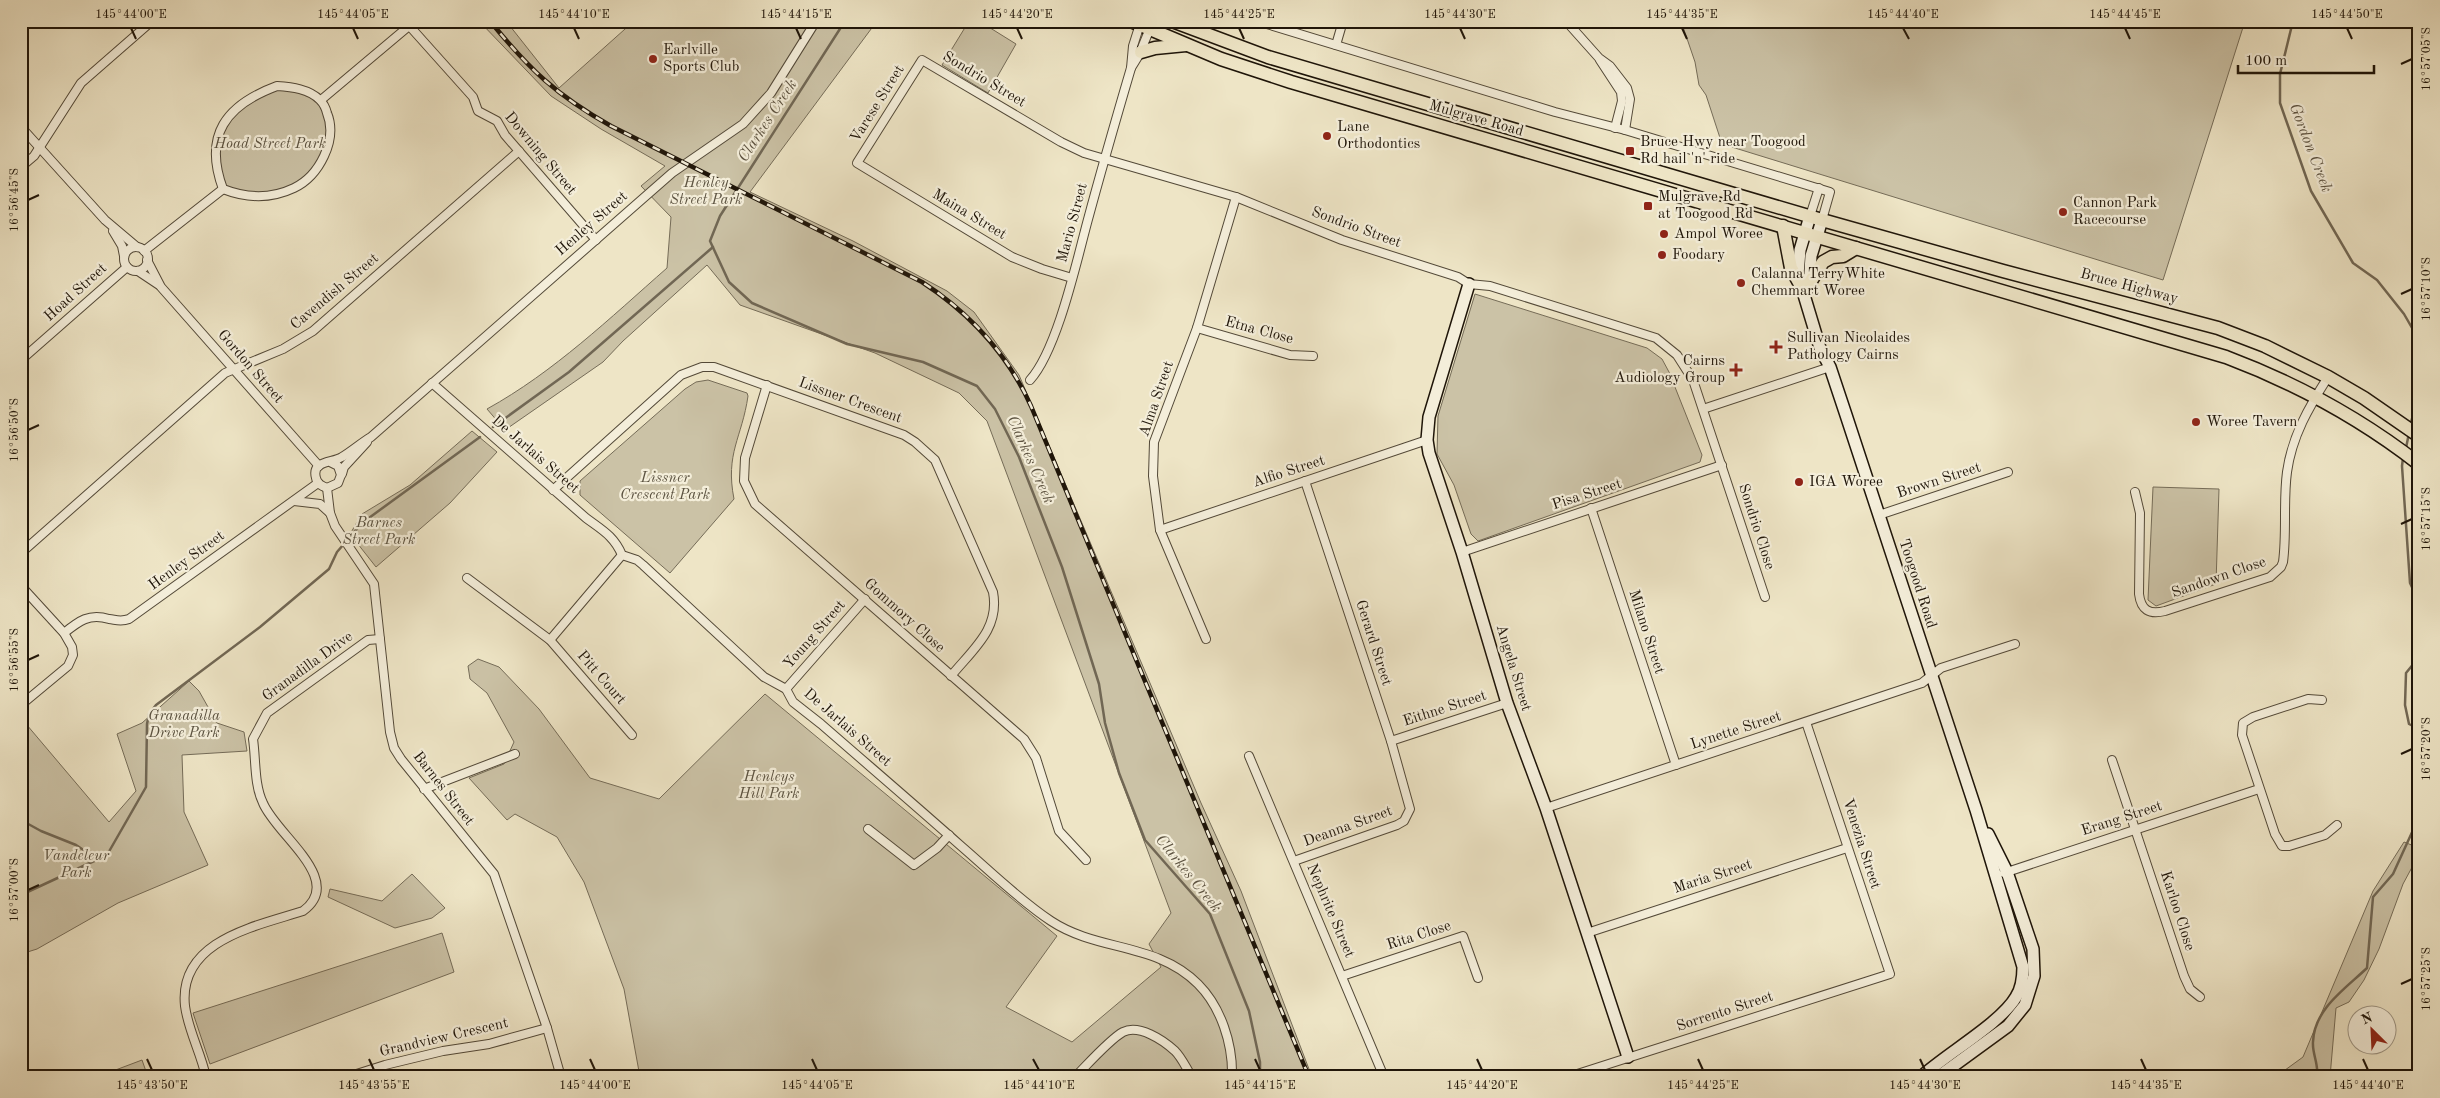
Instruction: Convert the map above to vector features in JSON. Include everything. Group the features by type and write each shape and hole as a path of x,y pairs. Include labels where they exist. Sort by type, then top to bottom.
{"main road":[{"name":"Mulgrave Road","path":"1172,21 1268,57 1816,218"},
{"name":"Mulgrave Road","path":"1142,24 1186,45 1291,82 1811,234"},
{"path":"1141,52 1155,48 1186,45"},
{"name":"Bruce Highway","path":"1816,218 2003,271 2209,325 2265,346 2328,377 2387,412 2419,436"},
{"path":"1784,226 1791,268 1805,285 1823,262 1832,257 1843,256 1856,248"},
{"path":"1811,234 2226,357 2316,396 2386,439 2417,462"}],"street":[{"path":"21,167 34,156 81,83 152,21"},
{"name":"Henley Street","path":"330,462 342,457 371,436 684,163 722,140 755,112 779,82 816,21"},
{"name":"Mulgrave Road","path":"1257,21 1555,112 1625,130 1830,192 1816,218"},
{"path":"1336,45 1343,21"},
{"path":"1566,21 1599,58 1616,73 1629,92 1625,130"},
{"path":"321,100 407,24"},
{"name":"Downing Street","path":"407,24 473,97 478,111 497,121 519,151 596,240"},
{"name":"Mario Street","path":"1131,68 1141,52 1142,24"},
{"name":"Mario Street","path":"1030,380 1040,369 1072,278 1131,68 1132,54 1142,24"},
{"path":"1599,58 1604,70 1621,92 1622,101 1615,128"},
{"name":"Sondrio Street","path":"922,60 1061,142 1104,160 1236,197 1342,240 1458,277 1469,284 1490,286 1656,338 1671,349 1683,362 1693,380 1722,465"},
{"name":"Varese Street","path":"857,163 922,60"},
{"path":"277,86 296,87 321,100 330,120 331,134 329,146 309,176 294,188 264,196 236,194 223,189 216,170 215,141 234,111 248,99 277,86"},
{"path":"21,127 105,220 118,238 127,267 138,271 144,267 148,260 141,249 105,220"},
{"name":"Cavendish Street","path":"21,553 225,373 283,348 313,331 519,151"},
{"name":"Maina Street","path":"857,163 1012,257 1042,270 1072,278"},
{"path":"1816,218 1819,188"},
{"path":"124,256 128,250 141,249 223,189"},
{"name":"Alma Street","path":"1206,638 1160,530 1153,476 1154,442 1197,328 1236,197"},
{"name":"Toogood Road","path":"1816,218 1811,234 1809,266 1805,285 1827,344 1830,367 1976,810 2023,967 2021,988 2003,1014 1941,1059 1921,1077"},
{"name":"Gordon Street","path":"148,260 161,287"},
{"name":"Hoad Street","path":"21,360 127,267"},
{"name":"Gordon Street","path":"138,271 161,287 319,466"},
{"name":"Angela Street","path":"1469,284 1429,417 1427,440 1429,453 1462,552 1507,703 1546,808 1628,1057"},
{"name":"Etna Close","path":"1197,328 1290,355 1314,356"},
{"name":"Lissner Crescent","path":"554,490 686,372 702,367 714,368 767,385 904,435 935,460 994,592 996,604 991,628 951,676"},
{"path":"1703,409 1830,367"},
{"name":"Sandown Close","path":"2134,492 2140,513 2138,594 2140,604 2144,610 2153,614 2165,611 2270,576 2284,562 2287,473 2293,444 2303,418 2328,377"},
{"name":"De Jarlais Street","path":"432,384 554,490 613,538 622,554 643,565 764,677 786,689 793,702 822,724 1033,907 1066,930 1094,941 1160,958 1189,976 1207,994 1222,1023 1231,1053 1232,1077"},
{"name":"Gommory Close","path":"767,385 745,458 744,481 755,504 865,599 1027,744 1036,758 1059,831 1086,860"},
{"name":"Henley Street","path":"341,475 344,466 371,436"},
{"name":"Alfio Street","path":"1160,530 1427,440"},
{"path":"330,462 338,466 341,475 336,485 327,488 318,483 315,473 319,466 330,462"},
{"name":"Pisa Street","path":"1462,552 1722,465"},
{"name":"Sondrio Close","path":"1722,465 1765,597"},
{"name":"Brown Street","path":"1879,515 2008,472"},
{"name":"Gerard Street","path":"1305,481 1391,741 1409,802 1408,815"},
{"name":"Henley Street","path":"64,634 78,621 95,616 122,621 129,620 318,483"},
{"name":"Barnes Street","path":"327,488 330,513 339,533 374,584 390,732 394,748 424,789 494,874 547,1028 561,1077"},
{"path":"294,501 320,504 330,513"},
{"name":"Milano Street","path":"1590,508 1676,765"},
{"path":"550,640 622,554"},
{"name":"Pitt Court","path":"467,578 550,640 632,735"},
{"path":"21,586 64,634 72,647 73,654 68,666 22,705"},
{"name":"Young Street","path":"786,689 865,599"},
{"name":"Granadilla Drive","path":"206,1077 185,1005 188,983 198,961 214,945 227,936 303,910 312,903 318,889 316,875 275,823 261,801 253,739 267,713 368,640 380,639"},
{"name":"Lynette Street","path":"1546,808 1922,683 1941,668 2015,644"},
{"path":"2322,700 2308,699 2253,717 2243,723 2242,735 2275,834 2282,846 2289,846 2325,835 2337,825"},
{"name":"Eithne Street","path":"1391,741 1507,703"},
{"name":"Venezia Street","path":"1806,722 1890,974"},
{"path":"424,789 515,754"},
{"name":"Nephrite Street","path":"1249,756 1384,1077"},
{"name":"Karloo Close","path":"2112,760 2184,976 2190,989 2200,997"},
{"name":"Erang Street","path":"1995,876 2259,789"},
{"name":"Toogood Road","path":"1938,1077 2008,1026 2025,1005 2034,976 2033,949 2007,872 1976,810"},
{"name":"Deanna Street","path":"1294,860 1397,825 1408,815"},
{"path":"868,829 914,866 937,848 949,835"},
{"name":"Maria Street","path":"1587,933 1847,848"},
{"name":"Rita Close","path":"1342,976 1463,936 1478,978"},
{"name":"Sorrento Street","path":"1568,1077 1890,974"},
{"name":"Grandview Crescent","path":"347,1077 385,1065 443,1051 489,1044 547,1028"},
{"path":"1075,1077 1116,1036 1128,1030 1144,1032 1171,1048 1176,1052 1192,1077"}],"green space":[{"path":"479,21 506,21 559,88 634,21 877,21 750,192 853,241 947,291 974,312 1019,375 1201,803 1241,891 1312,1077 640,1077 624,989 584,882 557,837 515,814 507,820 469,778 504,764 514,742 487,693 470,679 468,666 478,659 499,667 539,709 590,778 659,799 765,694 1057,936 1006,1007 1072,1042 1161,967 1149,944 1171,913 987,421 959,393 875,353 740,305 707,265 623,341 603,362 505,430 487,409 535,378 581,343 667,268 671,217 641,186 665,166 601,129 551,96"},
{"path":"969,21 979,21 1016,44 988,93 942,65"},
{"name":"Cannon Park Racecourse","path":"1681,21 2245,21 2163,280 1722,144 1706,95 1699,85 1695,62"},
{"name":"Hoad Street Park","path":"296,87 321,100 331,134 319,163 294,188 264,196 223,189 216,170 223,125 261,92"},
{"path":"1475,294 1647,348 1662,359 1702,455 1700,462 1478,541 1471,534 1454,485 1437,454 1438,416"},
{"name":"Lissner Crescent Park","path":"708,380 747,393 748,396 733,457 732,483 734,499 670,573 580,495 580,481 685,389 696,382"},
{"name":"Barnes Street Park","path":"472,431 497,452 450,503 376,567 350,534 362,514 410,485"},
{"path":"2153,487 2219,489 2216,584 2156,606 2148,600"},
{"name":"Vandeleur Park","path":"189,681 199,691 217,723 244,732 247,751 182,755 184,812 208,865 118,903 37,949 21,954 21,718 109,822 136,791 117,734 142,723"},
{"path":"2404,842 2414,846 2417,858 2403,884 2379,949 2364,980 2349,1002 2336,1008 2330,1077 2268,1077 2281,1073 2303,1057 2373,891"},
{"path":"412,874 445,908 432,918 395,928 328,897 330,889 382,901"},
{"path":"442,933 454,972 210,1064 193,1013"},
{"path":"142,1060 148,1077 97,1077"}],"waterway":[{"name":"Clarkes Creek","path":"845,21 720,216 710,241 729,282 752,303 847,344 923,362 977,386 995,409 1019,457 1062,567 1099,684 1105,723 1119,773 1145,840 1210,914 1249,1011 1260,1062 1260,1077"},
{"name":"Gordon Creek","path":"2293,21 2280,74 2280,103 2311,191 2353,263 2377,280 2404,314 2419,340"},
{"path":"493,427 569,372 713,247"},
{"name":"Gordon Creek","path":"2410,426 2419,393"},
{"name":"Gordon Creek","path":"2406,448 2409,433"},
{"path":"21,895 107,855 146,787 147,724 149,714 156,705 260,627 329,569 337,552 362,523 480,437"},
{"name":"Gordon Creek","path":"2403,458 2410,583 2419,602"},
{"name":"Gordon Creek","path":"2419,657 2406,673 2405,705 2409,724 2419,729"},
{"name":"Gordon Creek","path":"2317,1077 2313,1042 2319,1019 2332,1001 2367,968 2373,897 2393,874 2419,817"},
{"path":"21,820 41,831 76,845 97,859"}],"railway":[{"path":"490,21 531,68 559,92 592,115 922,282 940,294 972,321 999,352 1011,369 1031,406 1309,1077"}],"place":[{"name":"Earlville Sports Club","path":"653,59"},
{"name":"Lane Orthodontics","path":"1327,136"},
{"name":"Bruce Hwy near Toogood Rd hail 'n' ride","path":"1630,151"},
{"name":"Mulgrave Rd at Toogood Rd","path":"1648,206"},
{"name":"Cannon Park Racecourse","path":"2063,212"},
{"name":"Ampol Woree","path":"1664,234"},
{"name":"Foodary","path":"1662,255"},
{"name":"Calanna TerryWhite Chemmart Woree","path":"1741,283"},
{"name":"Sullivan Nicolaides Pathology Cairns","path":"1776,347"},
{"name":"Cairns Audiology Group","path":"1736,370"},
{"name":"Woree Tavern","path":"2196,422"},
{"name":"IGA Woree","path":"1799,482"}],"park label":[{"name":"Henley Street Park","path":"706,192"},
{"name":"Granadilla Drive Park","path":"184,724"},
{"name":"Henleys Hill Park","path":"769,786"}]}
